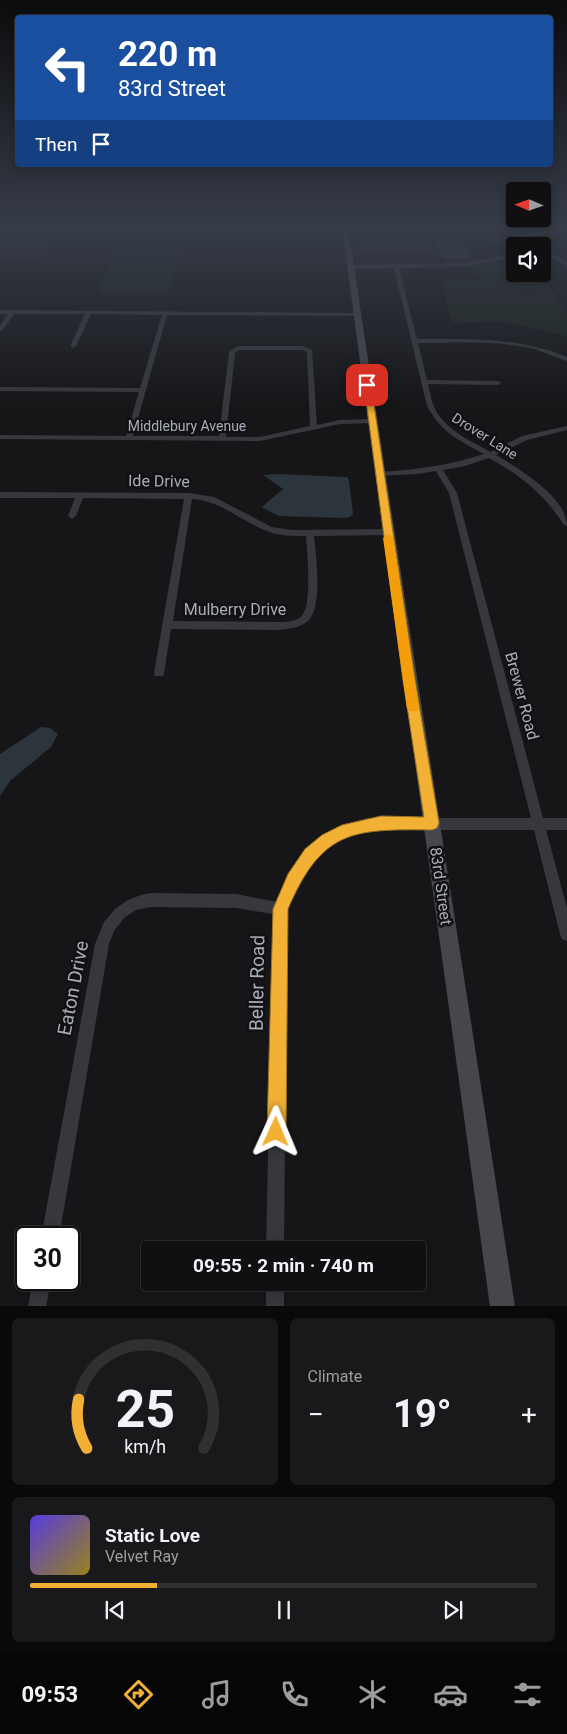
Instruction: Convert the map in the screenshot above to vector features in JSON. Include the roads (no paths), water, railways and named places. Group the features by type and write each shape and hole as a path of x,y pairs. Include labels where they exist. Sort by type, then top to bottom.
{"main road":[{"name":"83rd Street","path":"353,288 503,1306"}],"street":[{"name":"Drover Lane","path":"401,288 430,406 441,424 461,439 516,470 539,487 558,508 567,523"},
{"path":"0,312 357,314"},
{"path":"0,330 12,312"},
{"path":"74,346 89,312"},
{"path":"130,438 165,312"},
{"path":"415,341 516,343 544,350 567,359"},
{"path":"222,439 232,352 235,349 303,348 309,350 311,352 314,428"},
{"path":"425,382 498,383"},
{"path":"0,389 144,390"},
{"name":"Middlebury Avenue","path":"0,437 222,439 274,437 340,422 373,421"},
{"path":"380,474 439,469 490,455 525,438 567,428"},
{"name":"Brewer Road","path":"439,469 453,493 567,934"},
{"name":"Ide Drive","path":"0,495 189,496 211,499 270,529 322,536 388,534"},
{"path":"72,516 80,495"},
{"path":"158,673 189,496"},
{"name":"Mulberry Drive","path":"167,625 278,626 296,624 306,617 312,606 310,533"},
{"name":"Beller Road","path":"275,1241 280,909 293,880 310,854 336,835 367,824 567,824"},
{"name":"Eaton Drive","path":"52,1226 102,944 108,928 122,909 142,901 236,901 280,909"},
{"path":"38,1306 40,1291"},
{"path":"274,1306 275,1291"}]}
